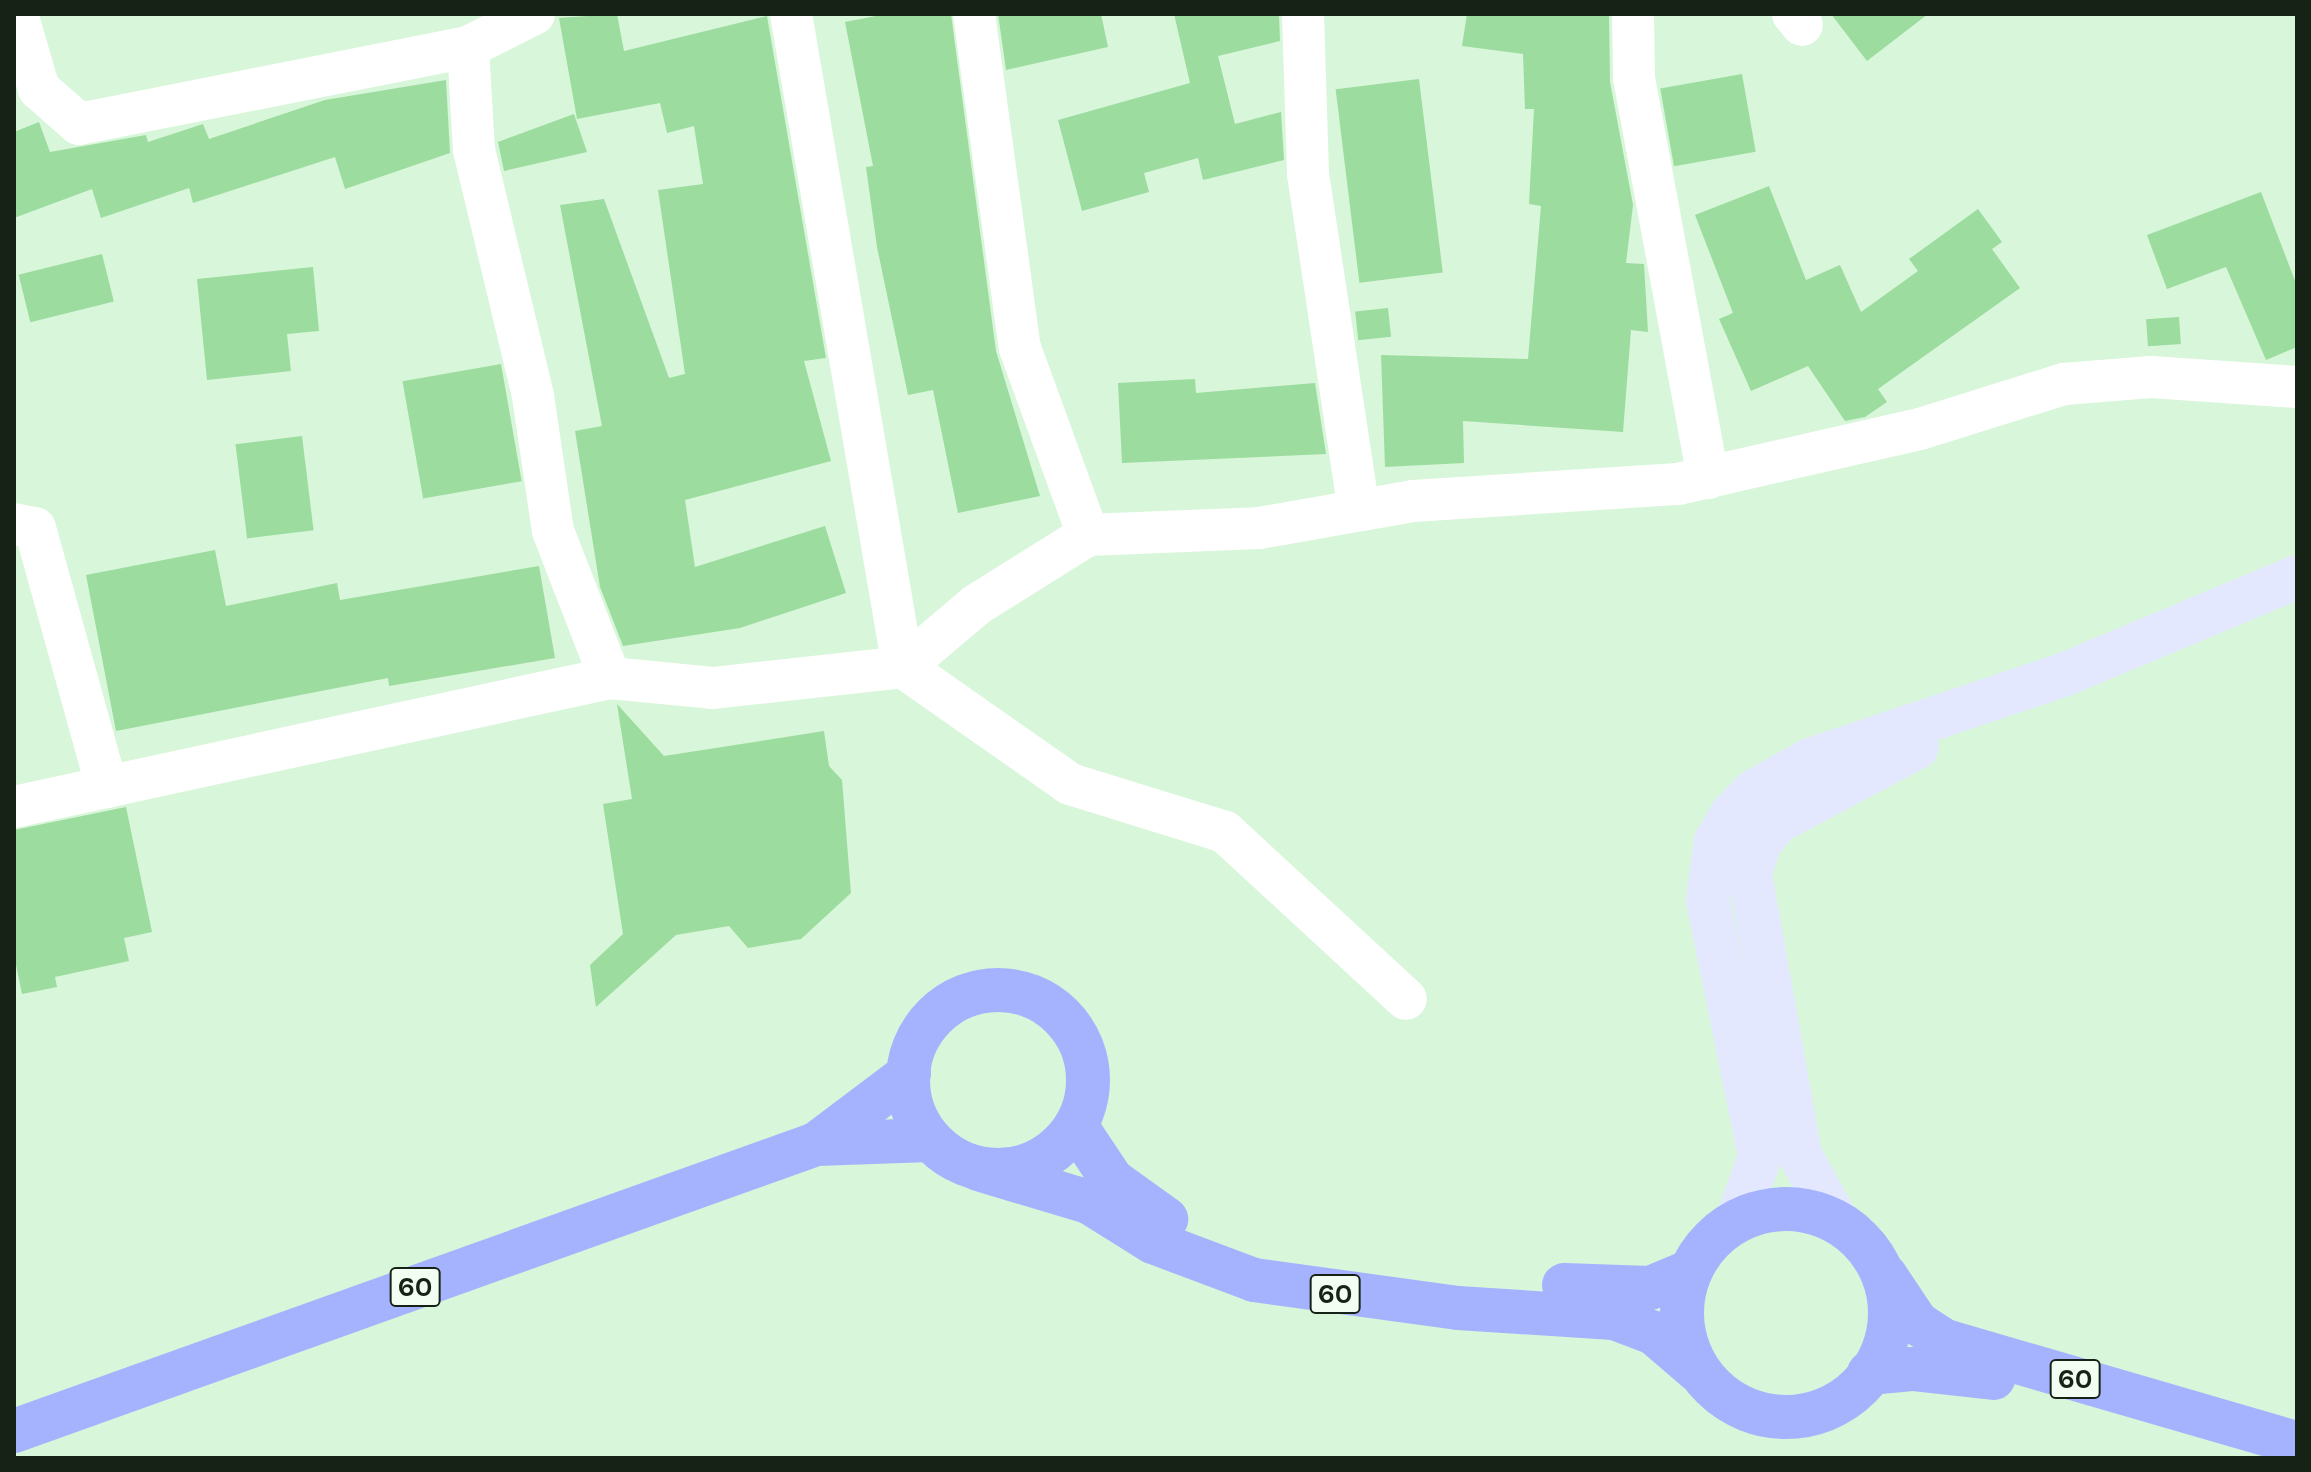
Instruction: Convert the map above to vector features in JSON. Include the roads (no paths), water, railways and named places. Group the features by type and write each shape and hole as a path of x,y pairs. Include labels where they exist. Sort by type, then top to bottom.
{"highway":[{"path":"930,1140 915,1117 909,1074 920,1034 938,1012 976,993 1018,991 1066,1020 1082,1044 1086,1100 1076,1126 1034,1163 978,1169"},
{"name":"60","path":"14,1431 816,1144 909,1074"},
{"name":"60","path":"1076,1126 1112,1180 1142,1206 1236,1251 1306,1268 1595,1288 1650,1288 1691,1271 1737,1221"},
{"name":"60","path":"816,1144 930,1140 978,1169 1089,1202 1153,1242 1254,1280 1458,1308 1614,1318 1654,1333 1698,1371 1721,1396 1784,1418 1849,1397 1869,1373 1887,1341 1883,1272"},
{"path":"1737,1221 1770,1210 1837,1222"},
{"name":"60","path":"1837,1222 1883,1272 1917,1323 1945,1341 2297,1443"},
{"path":"1691,1271 1682,1304 1698,1371"},
{"name":"60","path":"1869,1373 1974,1373 2260,1458"}],"street":[{"path":"17,14 39,89 79,124 468,47 534,14"},
{"path":"791,14 903,667 1070,784 1225,832 1406,999"},
{"path":"974,14 1020,348 1088,535"},
{"path":"1303,14 1308,174 1359,510"},
{"path":"1633,14 1634,78 1708,478"},
{"path":"468,47 474,150 533,396 553,531 610,678"},
{"path":"14,807 610,678 713,688 903,667 976,605 1088,535 1259,528 1359,510 1708,478 1920,429 2064,384 2151,377 2297,387"},
{"path":"14,524 35,528 107,787"},
{"path":"1737,1221 1760,1156 1722,973 1708,884 1716,841 1732,814 1779,774 2063,675 2297,577"},
{"path":"1837,1222 1800,1155 1763,961 1750,873 1760,842 1804,804 2063,675"}]}
